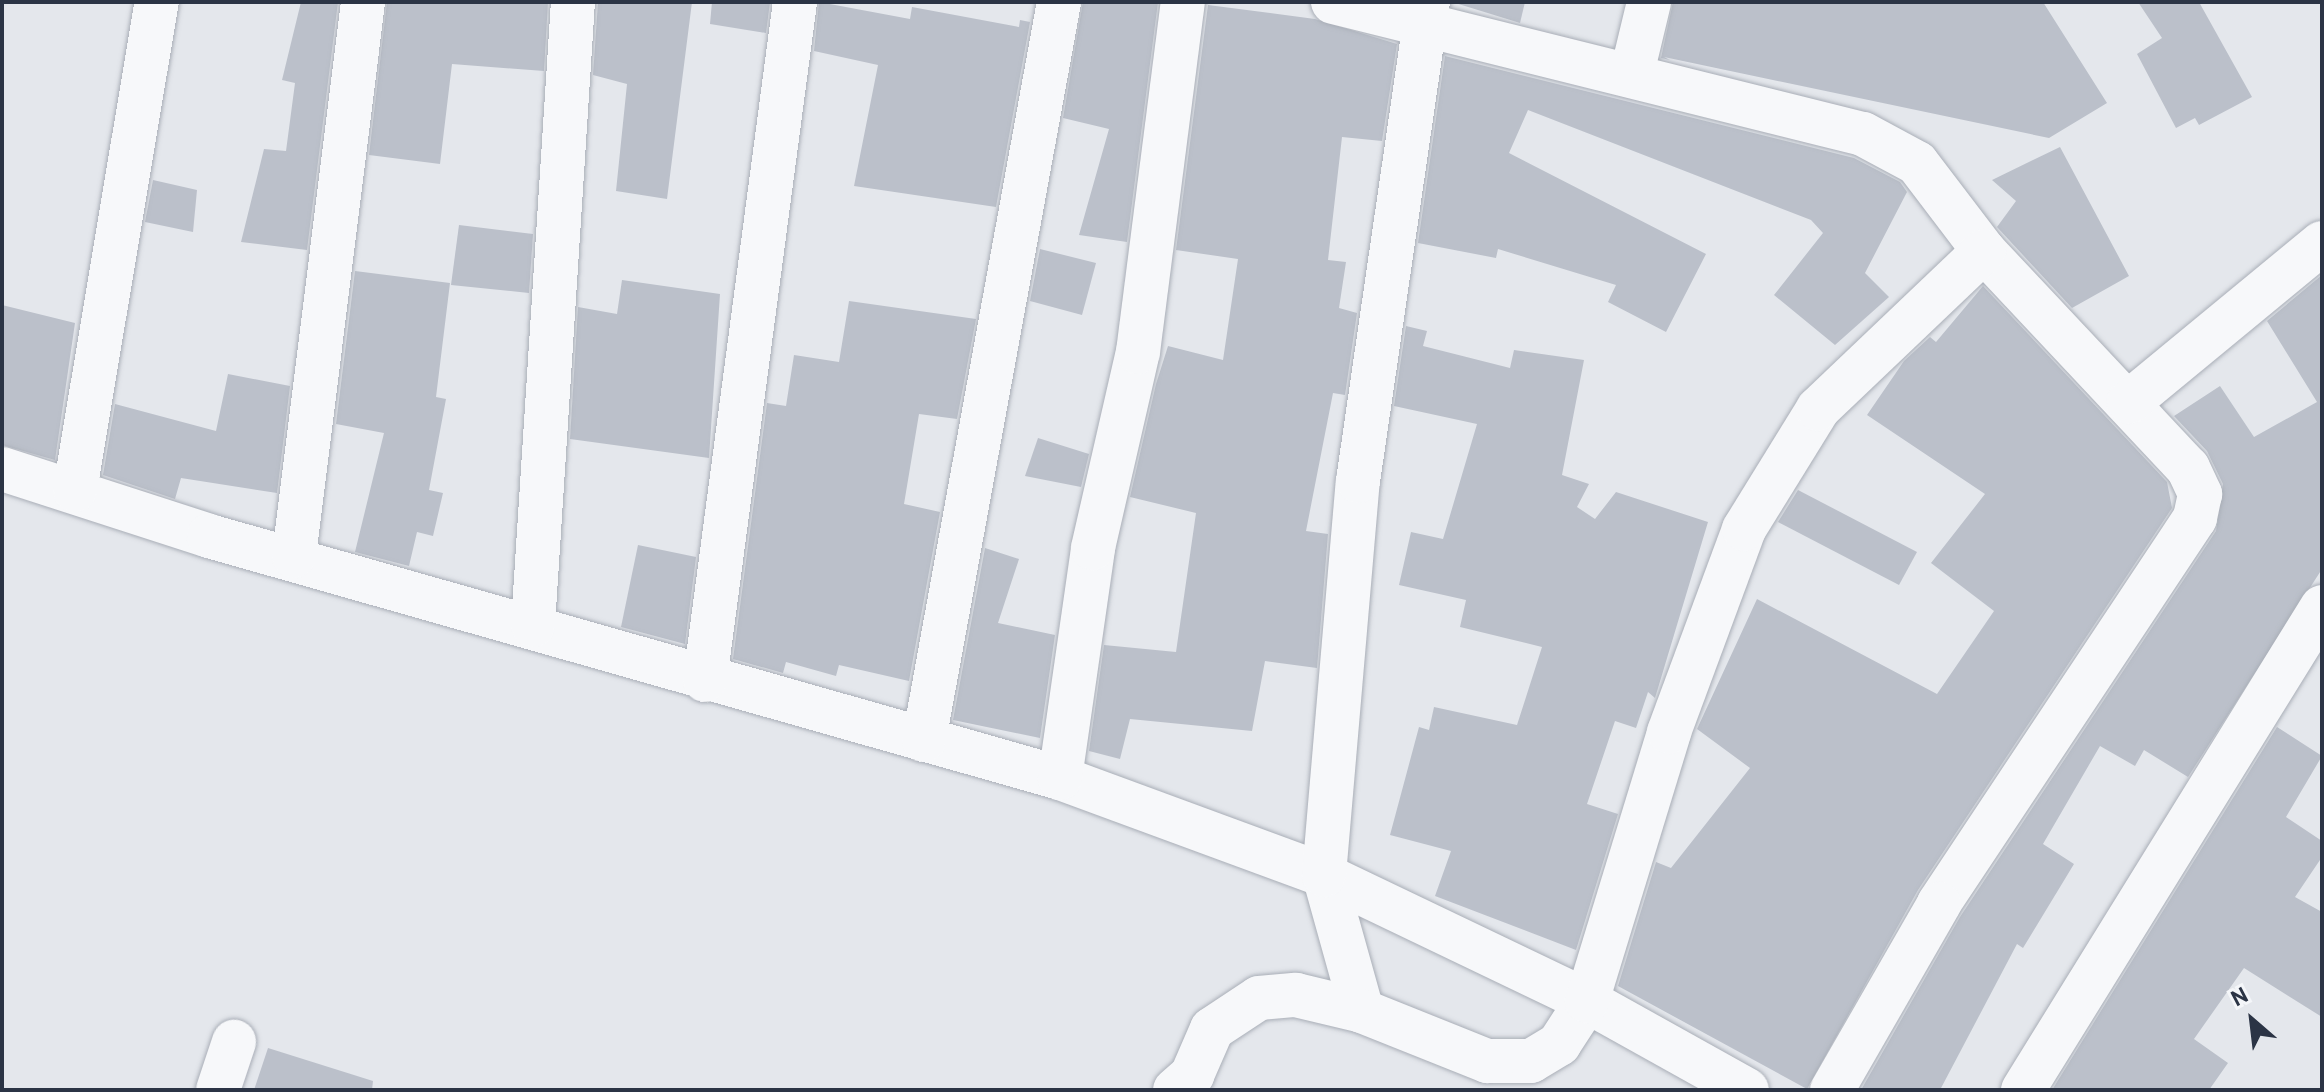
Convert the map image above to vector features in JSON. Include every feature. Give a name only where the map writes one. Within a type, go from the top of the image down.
[{"type":"street","points":[[75,490],[157,2]]},
{"type":"street","points":[[294,556],[363,2]]},
{"type":"street","points":[[533,625],[573,2]]},
{"type":"street","points":[[705,680],[795,2]]},
{"type":"street","points":[[924,740],[1059,2]]},
{"type":"street","points":[[1060,778],[1093,548],[1138,352],[1183,2]]},
{"type":"street","points":[[1333,2],[1427,11],[1632,73],[1863,134],[1917,163],[1984,251],[2188,468],[2200,494],[2195,518],[1939,904],[1832,1090]]},
{"type":"street","points":[[1632,73],[1649,2]]},
{"type":"street","points":[[1362,1011],[1324,875],[1358,481],[1427,11]]},
{"type":"street","points":[[2129,402],[2322,243]]},
{"type":"street","points":[[1175,1090],[1192,1075],[1212,1029],[1259,998],[1296,995],[1362,1011],[1487,1061],[1531,1061],[1559,1044],[1587,1001],[1669,732],[1744,529],[1818,409],[1984,251]]},
{"type":"street","points":[[2,469],[533,625],[705,680],[1060,778],[1324,875],[1587,1001],[1747,1090]]},
{"type":"street","points":[[2023,1090],[2322,607]]},
{"type":"street","points":[[218,1090],[234,1042]]},
{"type":"building","points":[[301,2],[338,2],[307,250],[241,242],[264,149],[286,151],[295,83],[282,80]]},
{"type":"building","points":[[387,2],[548,2],[544,71],[452,64],[440,164],[369,155]]},
{"type":"building","points":[[598,2],[692,2],[667,199],[616,191],[627,84],[593,75]]},
{"type":"building","points":[[712,2],[770,2],[766,33],[710,24]]},
{"type":"building","points":[[819,2],[910,19],[912,7],[1019,27],[1020,20],[1030,22],[996,207],[854,186],[878,65],[814,51]]},
{"type":"building","points":[[1083,2],[1158,2],[1127,242],[1079,235],[1109,129],[1063,118]]},
{"type":"building","points":[[1452,2],[1525,2],[1520,23]]},
{"type":"building","points":[[1673,2],[2043,2],[2107,103],[2049,138],[1661,58]]},
{"type":"building","points":[[2138,2],[2199,2],[2252,97],[2199,125],[2195,118],[2176,128],[2137,54],[2162,38]]},
{"type":"building","points":[[1208,5],[1315,19],[1397,44],[1382,141],[1342,137],[1328,260],[1346,262],[1339,308],[1357,313],[1345,395],[1333,393],[1306,531],[1328,534],[1317,668],[1265,661],[1252,731],[1130,719],[1120,759],[1089,751],[1104,645],[1176,652],[1196,513],[1130,497],[1156,384],[1168,346],[1223,360],[1238,259],[1176,250]]},
{"type":"building","points":[[1445,56],[1854,158],[1900,182],[1907,192],[1865,273],[1889,297],[1835,345],[1774,295],[1823,233],[1811,220],[1528,110],[1509,153],[1706,254],[1666,332],[1608,302],[1616,285],[1498,249],[1496,258],[1418,243]]},
{"type":"building","points":[[2060,147],[2129,276],[2072,308],[1997,227],[2016,201],[1992,180]]},
{"type":"building","points":[[153,180],[197,190],[193,232],[145,222]]},
{"type":"building","points":[[459,225],[533,234],[529,293],[451,285]]},
{"type":"building","points":[[1040,249],[1096,263],[1082,315],[1030,301]]},
{"type":"building","points":[[355,271],[450,283],[436,397],[446,399],[429,490],[443,493],[433,536],[417,532],[409,566],[355,552],[384,433],[336,424]]},
{"type":"building","points":[[2322,275],[2322,569],[2188,777],[2144,750],[2135,766],[2100,746],[2043,844],[2074,864],[2023,948],[2017,944],[1940,1090],[1861,1090],[1960,917],[2216,531],[2223,484],[2207,451],[2174,416],[2220,386],[2254,437],[2317,402],[2267,321]]},
{"type":"building","points":[[622,280],[720,294],[709,458],[570,439],[578,307],[617,314]]},
{"type":"building","points":[[1983,286],[2167,482],[2172,508],[1918,890],[1807,1089],[1618,986],[1656,862],[1671,868],[1750,768],[1697,729],[1757,599],[1937,694],[1994,611],[1931,563],[1985,494],[1867,415],[1904,361],[1930,337],[1936,342]]},
{"type":"building","points":[[849,301],[976,319],[957,419],[919,414],[904,504],[940,512],[909,681],[839,665],[836,676],[786,662],[783,673],[733,659],[767,403],[786,406],[794,355],[839,362]]},
{"type":"building","points":[[2,305],[75,323],[55,460],[2,445]]},
{"type":"building","points":[[1406,326],[1427,331],[1423,346],[1510,368],[1514,350],[1584,360],[1562,475],[1589,484],[1577,507],[1595,519],[1616,492],[1708,522],[1655,698],[1648,692],[1636,728],[1615,721],[1587,804],[1618,814],[1576,950],[1435,896],[1451,851],[1390,835],[1419,727],[1429,730],[1434,707],[1517,725],[1542,647],[1460,627],[1466,600],[1399,585],[1411,532],[1443,539],[1477,424],[1394,406]]},
{"type":"building","points":[[228,374],[290,386],[277,493],[181,478],[175,499],[103,475],[115,404],[216,431]]},
{"type":"building","points":[[1038,438],[1089,454],[1081,487],[1025,476]]},
{"type":"building","points":[[1798,490],[1917,552],[1899,585],[1778,522]]},
{"type":"building","points":[[638,545],[696,557],[685,644],[621,627]]},
{"type":"building","points":[[985,548],[1019,559],[998,623],[1055,635],[1040,738],[953,720]]},
{"type":"building","points":[[2277,727],[2322,756],[2286,817],[2322,841],[2322,857],[2295,897],[2322,912],[2322,1017],[2244,968],[2194,1039],[2228,1063],[2209,1090],[2052,1090]]},
{"type":"building","points":[[268,1048],[373,1081],[372,1090],[254,1090]]}]
